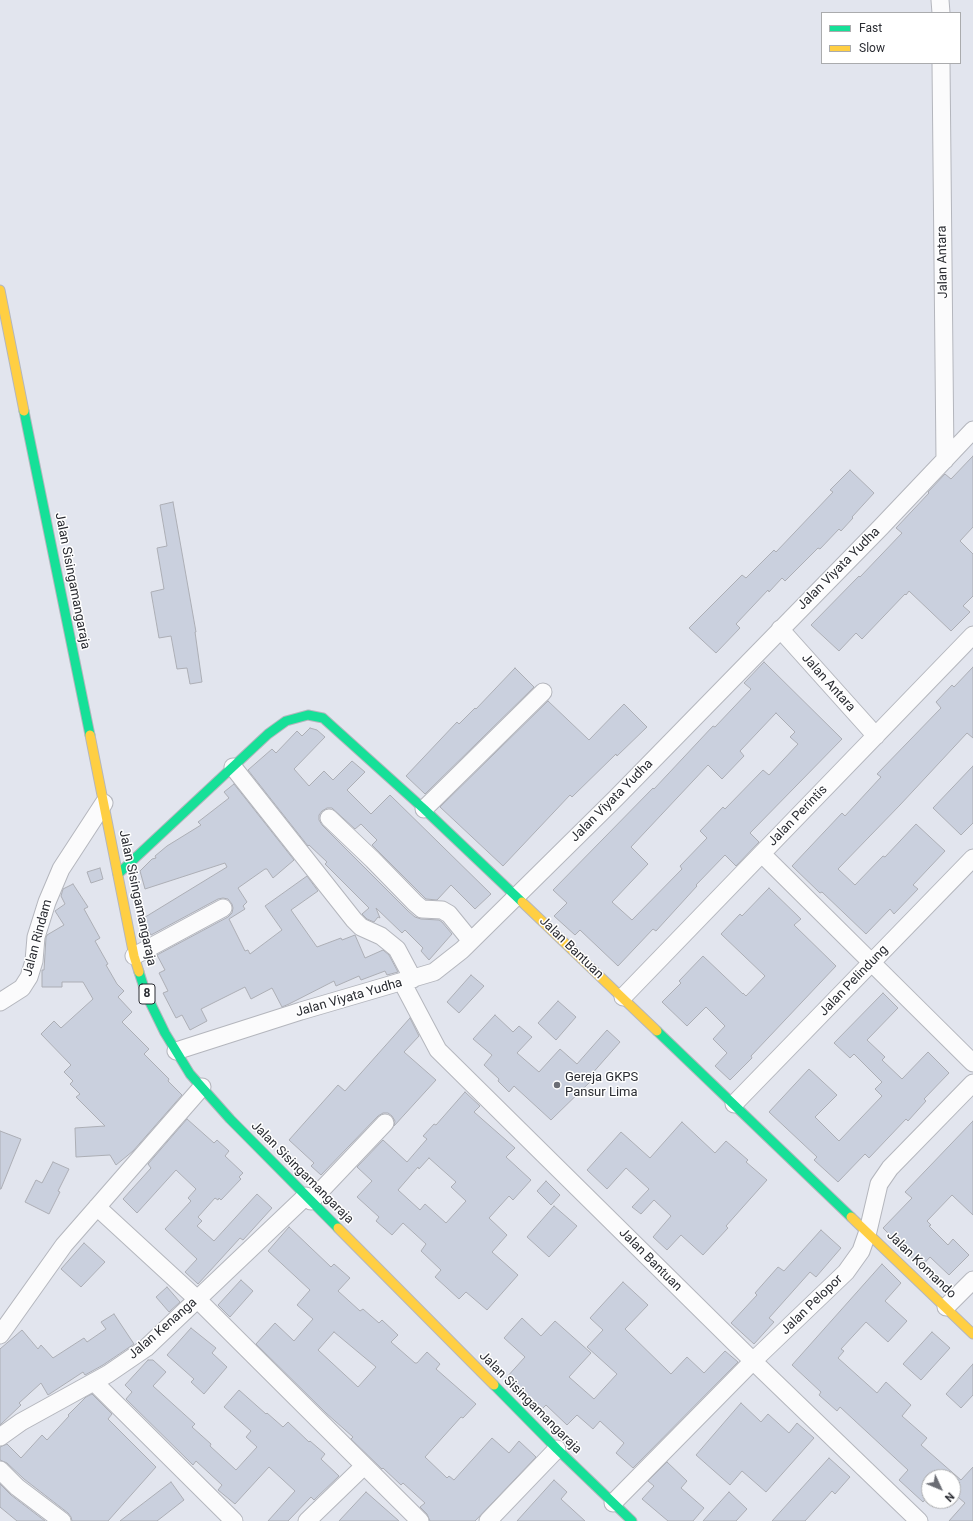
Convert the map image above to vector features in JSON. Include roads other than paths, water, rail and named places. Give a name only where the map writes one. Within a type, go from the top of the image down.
[{"type":"main road","name":"Jalan Sisingamangaraja","points":[[0,290],[134,956],[146,994],[165,1033],[190,1074],[230,1119],[557,1449],[632,1521]]},
{"type":"main road","name":"Jalan Bantuan","points":[[118,874],[268,734],[286,721],[308,715],[323,718],[424,809],[868,1231]]},
{"type":"main road","name":"Jalan Komando","points":[[868,1231],[973,1334]]},
{"type":"street","points":[[940,0],[940,12]]},
{"type":"street","name":"Jalan Antara","points":[[941,64],[945,460]]},
{"type":"street","name":"Jalan Viyata Yudha","points":[[176,1051],[301,1011],[434,972],[471,941],[616,798],[973,430]]},
{"type":"street","name":"Jalan Antara","points":[[780,630],[876,736]]},
{"type":"street","name":"Jalan Perintis","points":[[623,997],[973,635]]},
{"type":"street","points":[[424,809],[543,692]]},
{"type":"street","name":"Jalan Bantuan","points":[[233,766],[354,920],[361,927],[381,936],[397,949],[408,980],[438,1050],[752,1361],[919,1521]]},
{"type":"street","name":"Jalan Rindam","points":[[0,1002],[22,988],[29,977],[34,961],[36,937],[47,902],[61,869],[104,802]]},
{"type":"street","points":[[329,818],[415,903],[422,908],[442,910],[449,914],[471,941]]},
{"type":"street","points":[[762,854],[973,1063]]},
{"type":"street","name":"Jalan Pelindung","points":[[734,1104],[973,858]]},
{"type":"street","points":[[134,956],[223,908]]},
{"type":"street","name":"Jalan Pelopor","points":[[613,1503],[752,1361],[846,1272],[861,1251],[868,1231],[879,1184],[890,1168],[973,1083]]},
{"type":"street","points":[[0,1335],[58,1254],[202,1087]]},
{"type":"street","name":"Jalan Kenanga","points":[[0,1436],[21,1422],[108,1374],[146,1348],[197,1299],[309,1198],[385,1123]]},
{"type":"street","points":[[97,1207],[197,1299],[420,1521]]},
{"type":"street","points":[[946,1307],[973,1280]]},
{"type":"street","points":[[94,1382],[234,1521]]},
{"type":"street","points":[[488,1521],[557,1449]]},
{"type":"street","points":[[307,1521],[364,1466]]},
{"type":"street","points":[[0,1470],[17,1487],[62,1521]]},
{"type":"place","name":"Gereja GKPS Pansur Lima","points":[[557,1085]]}]
